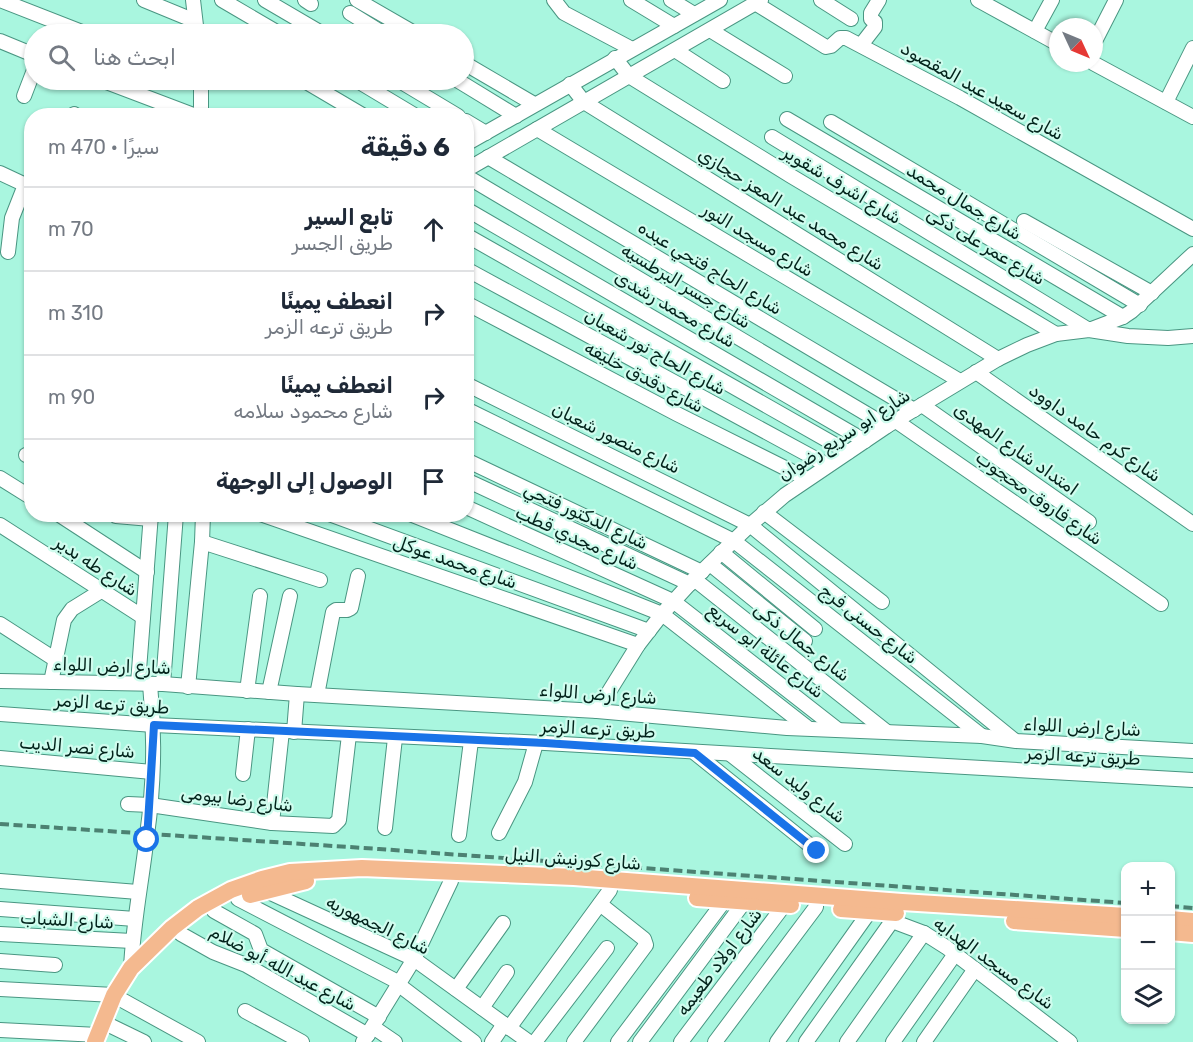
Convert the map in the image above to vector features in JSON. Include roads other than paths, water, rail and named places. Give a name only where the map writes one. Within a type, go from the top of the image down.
[{"type":"main road","name":"شارع كورنيش النيل","points":[[102,1036],[131,968],[172,928],[214,898],[262,879],[290,872],[362,868],[574,877],[882,901],[1121,916]]},
{"type":"main road","name":"شارع كورنيش النيل","points":[[118,998],[153,958],[181,934],[214,911],[264,890],[326,879],[451,881],[610,890],[870,911],[895,917],[1121,929]]},
{"type":"main road","points":[[1175,919],[1193,921]]},
{"type":"main road","points":[[1175,932],[1193,934]]},
{"type":"street","points":[[0,0],[61,24]]},
{"type":"street","points":[[144,0],[189,24]]},
{"type":"street","points":[[193,0],[196,24]]},
{"type":"street","points":[[222,0],[263,24]]},
{"type":"street","points":[[265,0],[306,24]]},
{"type":"street","points":[[357,0],[399,24]]},
{"type":"street","points":[[631,0],[674,26]]},
{"type":"street","points":[[671,0],[694,14]]},
{"type":"street","points":[[474,139],[720,0]]},
{"type":"street","points":[[821,0],[851,19]]},
{"type":"street","points":[[861,45],[875,27],[871,15],[879,0]]},
{"type":"street","points":[[978,0],[1004,6],[1035,31],[1049,39]]},
{"type":"street","points":[[1035,31],[1052,0]]},
{"type":"street","points":[[1103,25],[1116,0]]},
{"type":"street","points":[[556,1],[564,13],[632,49]]},
{"type":"street","points":[[474,165],[758,2]]},
{"type":"street","name":"شارع سعيد عبد المقصود","points":[[758,2],[826,47],[843,37],[861,45],[1193,229]]},
{"type":"street","points":[[350,13],[368,24]]},
{"type":"street","points":[[710,30],[785,76]]},
{"type":"street","points":[[0,42],[24,51]]},
{"type":"street","points":[[1166,102],[1193,48]]},
{"type":"street","points":[[675,50],[723,81]]},
{"type":"street","name":"شارع اشرف شقوير","points":[[615,58],[629,76],[781,170],[1056,334]]},
{"type":"street","points":[[1103,68],[1193,117]]},
{"type":"street","points":[[474,69],[534,104]]},
{"type":"street","name":"شارع محمد عبد المعز حجازي","points":[[570,84],[584,102],[998,359]]},
{"type":"street","points":[[24,96],[26,90]]},
{"type":"street","points":[[127,90],[175,108]]},
{"type":"street","points":[[201,90],[201,108]]},
{"type":"street","points":[[320,90],[350,108]]},
{"type":"street","points":[[373,90],[403,108]]},
{"type":"street","points":[[415,90],[445,108]]},
{"type":"street","points":[[471,90],[511,119],[520,139]]},
{"type":"street","name":"شارع جمال محمد","points":[[787,119],[1123,317]]},
{"type":"street","points":[[831,122],[1140,304]]},
{"type":"street","points":[[474,125],[486,132]]},
{"type":"street","name":"شارع مسجد النور","points":[[537,129],[960,381]]},
{"type":"street","name":"شارع عمر على ذكى","points":[[772,137],[1089,330]]},
{"type":"street","name":"شارع الحاج فتحي عبده","points":[[488,157],[918,407]]},
{"type":"street","points":[[0,173],[24,185]]},
{"type":"street","name":"شارع جسر البرطسيه","points":[[474,181],[892,424]]},
{"type":"street","points":[[8,252],[12,218],[24,195]]},
{"type":"street","name":"شارع محمد رشدى","points":[[474,214],[865,441]]},
{"type":"street","points":[[1024,221],[1152,293]]},
{"type":"street","points":[[474,241],[848,452]]},
{"type":"street","points":[[1089,330],[1123,317],[1193,254]]},
{"type":"street","name":"شارع الحاج نور شعبان","points":[[474,273],[827,465]]},
{"type":"street","name":"شارع دقدق خليفه","points":[[474,307],[677,414],[807,479]]},
{"type":"street","name":"شارع ابو سريع رضوان","points":[[597,711],[648,631],[673,601],[721,552],[764,512],[807,479],[918,407],[998,359],[1056,334],[1089,330],[1128,336],[1168,338],[1193,336]]},
{"type":"street","name":"شارع كرم حامد داوود","points":[[976,372],[1193,524]]},
{"type":"street","name":"شارع منصور شعبان","points":[[474,388],[750,525],[1016,741]]},
{"type":"street","name":"امتداد شارع المهدى","points":[[918,407],[1089,522]]},
{"type":"street","name":"شارع حسنى فرج","points":[[474,414],[734,541],[982,736]]},
{"type":"street","name":"شارع فاروق محجوب","points":[[892,424],[1161,604]]},
{"type":"street","points":[[474,464],[699,575],[805,641]]},
{"type":"street","points":[[0,478],[24,493]]},
{"type":"street","name":"شارع الدكتور فتحي","points":[[474,483],[699,575]]},
{"type":"street","name":"شارع مجدي قطب","points":[[474,511],[673,601]]},
{"type":"street","points":[[764,512],[882,602]]},
{"type":"street","points":[[69,522],[147,572]]},
{"type":"street","points":[[131,968],[132,941],[150,806],[152,772],[154,725],[143,617],[151,522]]},
{"type":"street","points":[[150,684],[175,522]]},
{"type":"street","points":[[188,687],[203,522]]},
{"type":"street","name":"شارع محمد عوكل","points":[[283,522],[638,645]]},
{"type":"street","points":[[351,522],[648,631]]},
{"type":"street","points":[[430,522],[662,614],[808,728]]},
{"type":"street","name":"شارع طه بدير","points":[[0,525],[143,617]]},
{"type":"street","points":[[202,542],[320,580]]},
{"type":"street","points":[[721,552],[815,629]]},
{"type":"street","name":"شارع جمال ذكى","points":[[699,575],[791,656],[887,732]]},
{"type":"street","points":[[317,695],[333,612],[336,609],[351,608],[358,576]]},
{"type":"street","points":[[51,682],[67,614],[101,591]]},
{"type":"street","points":[[247,691],[260,596]]},
{"type":"street","points":[[269,692],[290,596]]},
{"type":"street","name":"شارع عائلة ابو سريع","points":[[673,601],[837,729]]},
{"type":"street","points":[[791,656],[827,614]]},
{"type":"street","points":[[0,624],[56,660]]},
{"type":"street","points":[[0,675],[7,681]]},
{"type":"street","name":"شارع ارض اللواء","points":[[7,681],[150,684],[1193,751]]},
{"type":"street","points":[[272,823],[297,694]]},
{"type":"street","name":"طريق ترعه الزمر","points":[[0,714],[154,725],[536,743],[1193,780]]},
{"type":"street","points":[[243,774],[248,729]]},
{"type":"street","name":"شارع رضا بيومى","points":[[128,804],[272,823],[331,827],[339,820],[349,735]]},
{"type":"street","points":[[385,828],[395,738]]},
{"type":"street","points":[[459,835],[471,741]]},
{"type":"street","points":[[499,833],[525,782],[536,743]]},
{"type":"street","points":[[695,753],[817,851]]},
{"type":"street","name":"شارع وليد سعد","points":[[730,754],[845,844]]},
{"type":"street","name":"شارع نصر الديب","points":[[0,758],[152,772]]},
{"type":"street","points":[[0,881],[138,892]]},
{"type":"street","points":[[371,1030],[414,959],[451,881]]},
{"type":"street","name":"شارع الجمهوريه","points":[[264,890],[414,959],[529,1042]]},
{"type":"street","points":[[492,1042],[610,890]]},
{"type":"street","points":[[238,899],[399,984],[457,1037],[474,1042]]},
{"type":"street","points":[[618,1042],[725,900]]},
{"type":"street","points":[[640,1042],[745,901]]},
{"type":"street","points":[[574,1042],[646,945],[644,939],[600,904]]},
{"type":"street","name":"شارع اولاد طعيمه","points":[[681,1042],[785,904]]},
{"type":"street","points":[[715,1042],[816,906]]},
{"type":"street","points":[[0,909],[135,919]]},
{"type":"street","points":[[214,911],[255,934],[261,950],[371,1030],[395,1042]]},
{"type":"street","points":[[777,1042],[870,911]]},
{"type":"street","points":[[806,1042],[895,917]]},
{"type":"street","name":"شارع مسجد الهدايه","points":[[895,917],[955,954],[1061,1040]]},
{"type":"street","points":[[456,989],[503,923]]},
{"type":"street","points":[[847,1042],[924,933]]},
{"type":"street","name":"شارع الشباب","points":[[0,934],[132,941]]},
{"type":"street","name":"شارع عبد الله أبو ضلام","points":[[181,934],[371,1030]]},
{"type":"street","points":[[535,1042],[607,948]]},
{"type":"street","points":[[893,1042],[955,954]]},
{"type":"street","points":[[0,961],[55,965]]},
{"type":"street","points":[[924,1042],[975,969]]},
{"type":"street","points":[[482,1008],[507,972]]},
{"type":"street","points":[[0,989],[118,998],[198,1042]]},
{"type":"street","points":[[245,1011],[302,1042]]},
{"type":"street","points":[[0,1030],[102,1036],[144,1042]]},
{"type":"railway","points":[[0,824],[1121,903]]},
{"type":"railway","points":[[1175,906],[1193,908]]}]
